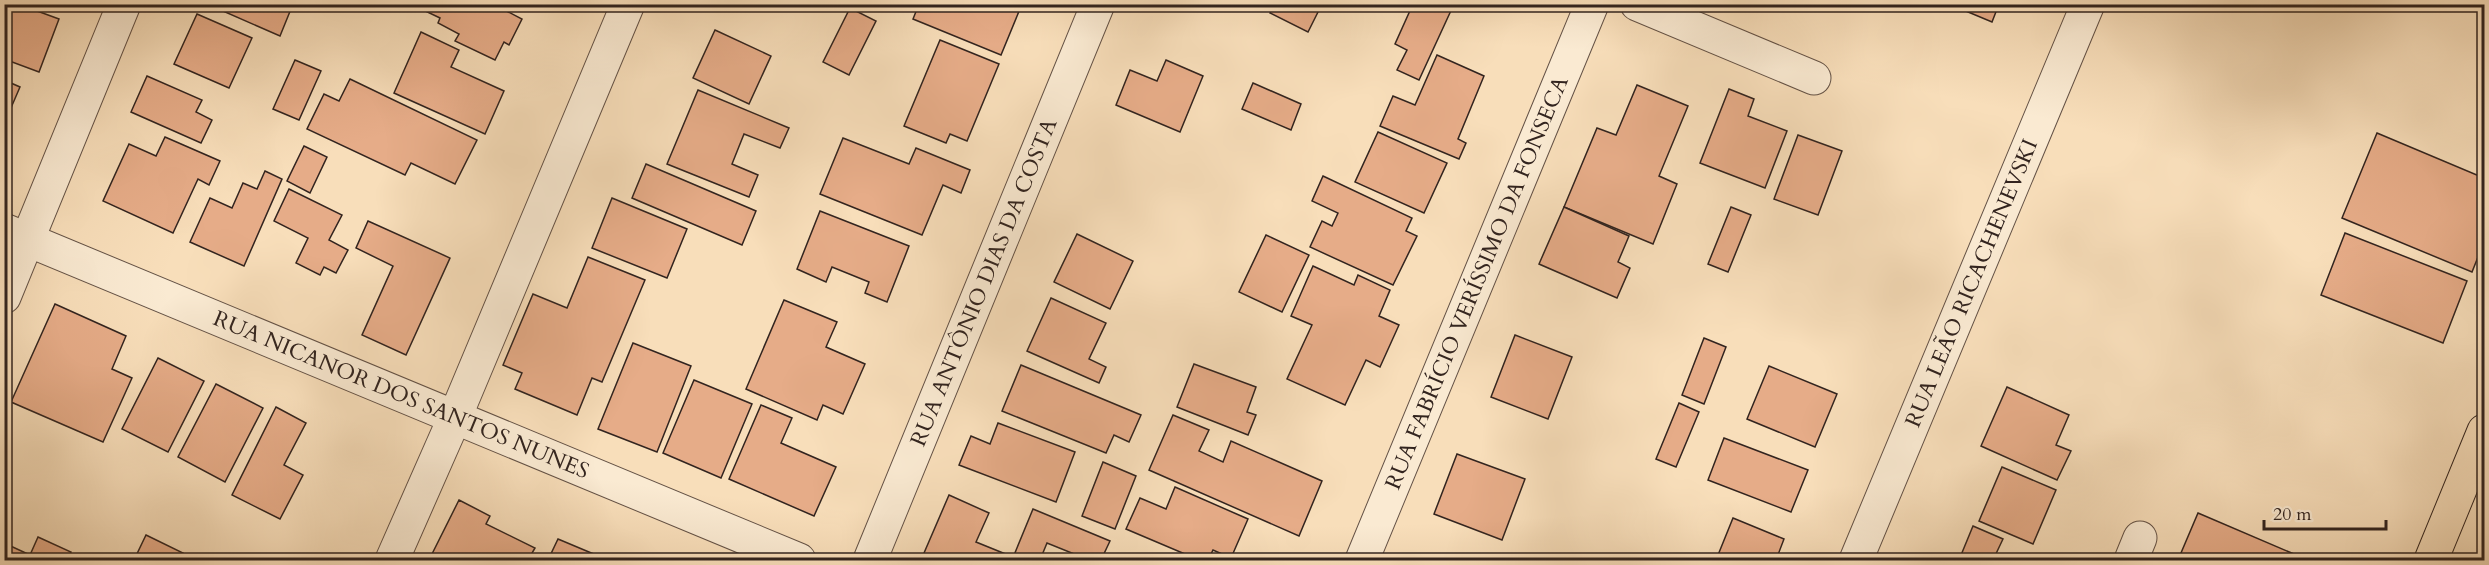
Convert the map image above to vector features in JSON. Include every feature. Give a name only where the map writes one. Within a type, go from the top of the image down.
[{"type":"main road","points":[[2430,561],[2484,431]]},
{"type":"street","points":[[4,297],[16,235],[124,4]]},
{"type":"street","points":[[392,561],[455,417],[628,4]]},
{"type":"street","name":"RUA ANTÔNIO DIAS DA COSTA","points":[[870,561],[1098,4]]},
{"type":"street","name":"RUA FABRÍCIO VERÍSSIMO DA FONSECA","points":[[1362,561],[1592,4]]},
{"type":"street","points":[[1637,4],[1814,78]]},
{"type":"street","name":"RUA LEÃO RICACHENEVSKI","points":[[1856,561],[2088,4]]},
{"type":"street","name":"RUA NICANOR DOS SANTOS NUNES","points":[[16,235],[799,561]]},
{"type":"building","points":[[4,4],[18,4],[59,19],[39,72],[4,59]]},
{"type":"building","points":[[207,4],[293,4],[280,36]]},
{"type":"building","points":[[426,4],[493,4],[522,19],[509,45],[504,42],[495,60],[455,41],[459,34],[438,23],[440,18],[423,10]]},
{"type":"building","points":[[919,4],[1022,4],[1001,55],[913,19]]},
{"type":"building","points":[[1275,4],[1322,4],[1308,32],[1270,13]]},
{"type":"building","points":[[1413,4],[1454,4],[1419,80],[1397,70],[1407,50],[1395,44]]},
{"type":"building","points":[[1949,4],[1999,4],[1992,22]]},
{"type":"building","points":[[850,8],[876,21],[849,75],[823,62]]},
{"type":"building","points":[[197,14],[252,38],[229,88],[174,64]]},
{"type":"building","points":[[715,30],[771,56],[749,104],[693,78]]},
{"type":"building","points":[[421,32],[459,50],[451,67],[504,91],[485,134],[394,93]]},
{"type":"building","points":[[940,40],[999,64],[967,141],[950,134],[946,143],[904,126]]},
{"type":"building","points":[[1437,55],[1484,76],[1458,139],[1466,143],[1459,159],[1380,126],[1393,96],[1415,105]]},
{"type":"building","points":[[295,60],[321,71],[299,120],[273,109]]},
{"type":"building","points":[[1166,60],[1203,76],[1180,132],[1116,105],[1130,70],[1157,81]]},
{"type":"building","points":[[147,76],[202,100],[196,112],[212,120],[201,143],[131,112]]},
{"type":"building","points":[[350,79],[477,140],[455,184],[411,163],[405,175],[307,129],[324,94],[339,101]]},
{"type":"building","points":[[4,80],[20,87],[4,124]]},
{"type":"building","points":[[1253,83],[1301,104],[1291,130],[1242,109]]},
{"type":"building","points":[[1637,85],[1688,106],[1659,176],[1677,184],[1653,244],[1564,207],[1597,128],[1616,135]]},
{"type":"building","points":[[1729,89],[1754,99],[1748,116],[1787,131],[1765,188],[1700,163]]},
{"type":"building","points":[[698,90],[789,128],[780,148],[744,134],[732,164],[758,175],[749,197],[667,164]]},
{"type":"building","points":[[1378,132],[1447,163],[1424,213],[1355,182]]},
{"type":"building","points":[[2377,133],[2484,178],[2484,242],[2472,272],[2342,218]]},
{"type":"building","points":[[1798,135],[1842,151],[1818,215],[1774,199]]},
{"type":"building","points":[[165,137],[220,161],[209,185],[198,179],[173,233],[103,201],[129,144],[156,156]]},
{"type":"building","points":[[843,138],[909,164],[916,148],[970,170],[961,193],[943,185],[922,235],[820,194]]},
{"type":"building","points":[[304,146],[327,157],[310,193],[287,181]]},
{"type":"building","points":[[646,164],[756,211],[742,245],[632,198]]},
{"type":"building","points":[[265,171],[282,179],[244,266],[190,242],[210,198],[232,208],[243,183],[257,189]]},
{"type":"building","points":[[1323,176],[1412,218],[1406,231],[1417,236],[1393,285],[1310,247],[1322,221],[1332,226],[1338,213],[1312,201]]},
{"type":"building","points":[[289,189],[342,215],[329,240],[348,250],[336,273],[324,267],[320,275],[296,263],[308,238],[274,221]]},
{"type":"building","points":[[612,198],[687,229],[667,278],[592,248]]},
{"type":"building","points":[[1564,207],[1629,236],[1618,262],[1630,268],[1617,298],[1539,264]]},
{"type":"building","points":[[1731,207],[1751,215],[1728,272],[1708,264]]},
{"type":"building","points":[[820,211],[909,246],[887,302],[865,293],[869,282],[832,267],[826,282],[797,269]]},
{"type":"building","points":[[368,221],[450,258],[406,355],[362,335],[393,266],[356,248]]},
{"type":"building","points":[[2345,233],[2467,281],[2443,343],[2321,295]]},
{"type":"building","points":[[1077,234],[1133,261],[1110,309],[1054,282]]},
{"type":"building","points":[[1266,235],[1309,255],[1282,312],[1239,292]]},
{"type":"building","points":[[588,257],[645,280],[602,382],[592,378],[577,415],[515,389],[522,373],[503,365],[533,294],[567,308]]},
{"type":"building","points":[[1313,266],[1354,285],[1358,275],[1390,290],[1379,316],[1399,325],[1380,367],[1366,360],[1345,405],[1287,379],[1312,325],[1291,316]]},
{"type":"building","points":[[1051,298],[1106,323],[1089,359],[1106,367],[1099,383],[1027,351]]},
{"type":"building","points":[[784,300],[837,322],[826,347],[865,364],[843,414],[823,405],[817,420],[746,389]]},
{"type":"building","points":[[55,304],[126,336],[112,369],[132,378],[103,442],[11,402]]},
{"type":"building","points":[[1515,335],[1572,357],[1548,419],[1491,397]]},
{"type":"building","points":[[1704,338],[1726,347],[1704,404],[1682,395]]},
{"type":"building","points":[[633,343],[691,366],[657,452],[598,429]]},
{"type":"building","points":[[158,358],[204,381],[168,452],[122,429]]},
{"type":"building","points":[[1194,364],[1256,387],[1247,412],[1256,415],[1248,435],[1177,407]]},
{"type":"building","points":[[1021,365],[1141,415],[1129,442],[1114,435],[1106,453],[1002,411]]},
{"type":"building","points":[[1769,366],[1837,394],[1815,447],[1747,419]]},
{"type":"building","points":[[694,380],[752,404],[721,478],[663,453]]},
{"type":"building","points":[[216,384],[263,408],[225,482],[178,457]]},
{"type":"building","points":[[2007,387],[2069,415],[2056,445],[2071,451],[2057,480],[1981,446]]},
{"type":"building","points":[[1679,403],[1699,412],[1676,467],[1656,459]]},
{"type":"building","points":[[761,405],[792,418],[781,443],[836,467],[814,516],[729,479]]},
{"type":"building","points":[[276,407],[306,423],[284,465],[303,475],[280,519],[232,495]]},
{"type":"building","points":[[1173,415],[1209,430],[1199,451],[1223,462],[1231,441],[1322,481],[1299,536],[1149,470]]},
{"type":"building","points":[[998,423],[1075,452],[1056,502],[959,465],[971,436],[990,444]]},
{"type":"building","points":[[1724,438],[1808,470],[1791,512],[1708,480]]},
{"type":"building","points":[[1457,454],[1525,479],[1502,540],[1434,514]]},
{"type":"building","points":[[1103,462],[1136,476],[1115,529],[1082,516]]},
{"type":"building","points":[[2002,467],[2056,490],[2033,544],[1979,521]]},
{"type":"building","points":[[1175,487],[1248,519],[1231,558],[1213,550],[1208,560],[1199,560],[1126,529],[1140,498],[1166,509]]},
{"type":"building","points":[[949,495],[989,513],[976,542],[1008,555],[1006,560],[921,560]]},
{"type":"building","points":[[459,500],[490,516],[486,524],[535,548],[528,560],[429,560]]},
{"type":"building","points":[[1033,509],[1110,541],[1101,560],[1089,560],[1047,543],[1040,560],[1012,560]]},
{"type":"building","points":[[2198,513],[2308,560],[2178,560]]},
{"type":"building","points":[[1733,518],[1784,539],[1776,560],[1716,560]]},
{"type":"building","points":[[1973,526],[2003,539],[1993,560],[1959,560]]},
{"type":"building","points":[[146,535],[183,553],[179,560],[134,560]]},
{"type":"building","points":[[38,537],[71,552],[67,560],[4,560],[4,543],[30,555]]},
{"type":"building","points":[[558,539],[608,560],[548,560]]}]
